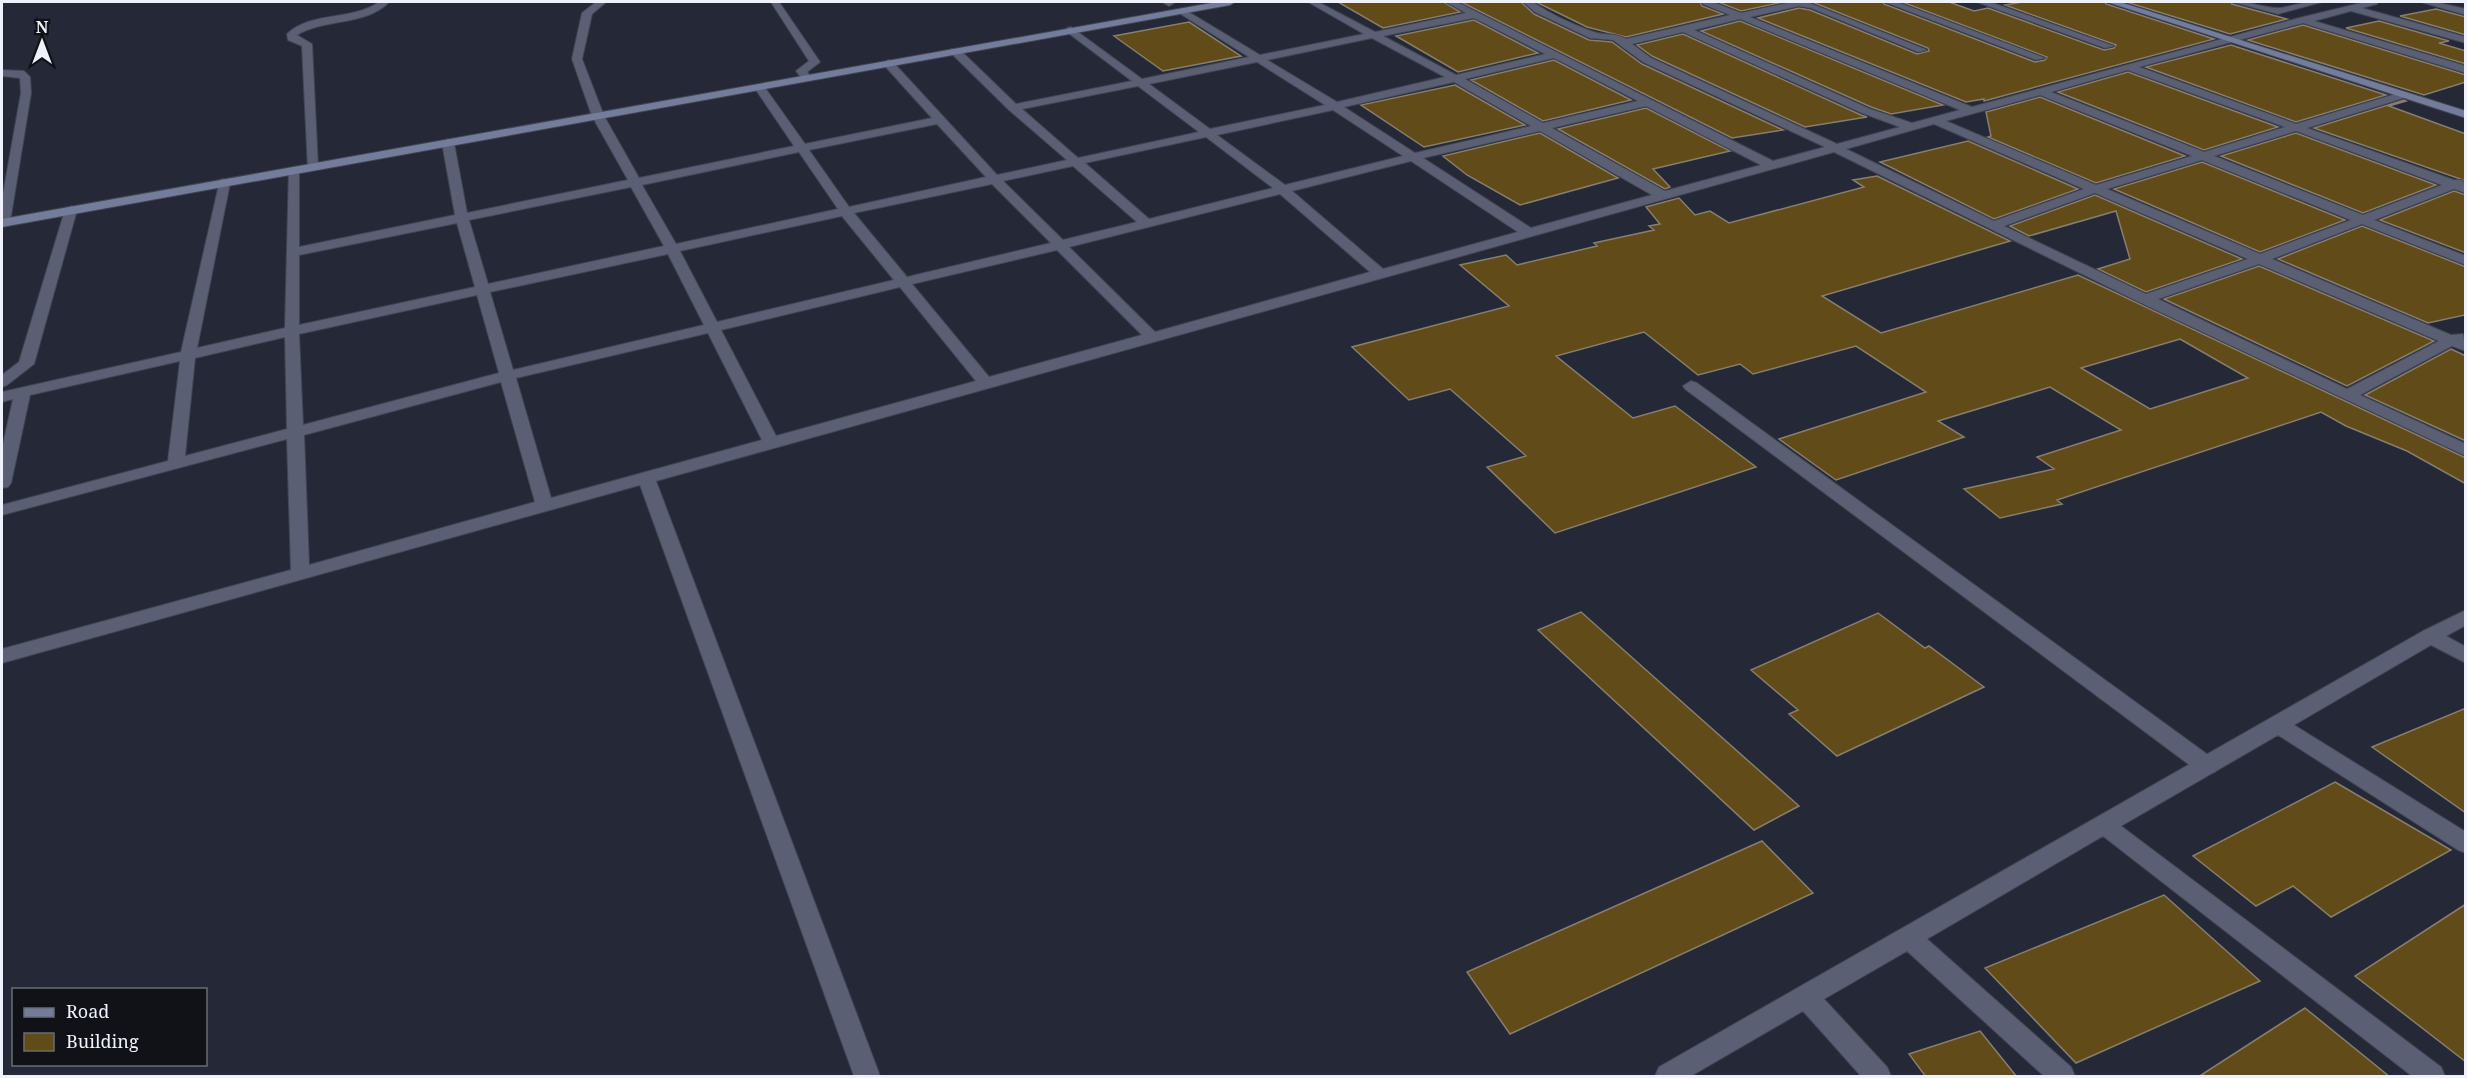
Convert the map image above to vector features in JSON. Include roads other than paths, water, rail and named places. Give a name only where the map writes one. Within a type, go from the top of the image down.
[{"type":"street","points":[[312,167],[307,44],[292,38],[292,34],[312,24],[372,9],[384,2]]},
{"type":"street","points":[[601,2],[587,14],[577,58],[598,116],[672,249],[771,442]]},
{"type":"street","points":[[775,2],[815,62],[801,71],[807,78]]},
{"type":"street","points":[[2,72],[20,74],[25,78],[26,93],[3,222],[1230,2]]},
{"type":"street","points":[[1312,2],[1454,78],[1664,196]]},
{"type":"street","points":[[1451,2],[1773,166]]},
{"type":"street","points":[[1528,2],[1538,10],[1594,36],[1616,37],[1647,60],[2466,452]]},
{"type":"street","points":[[1706,2],[1971,110]]},
{"type":"street","points":[[1623,42],[1798,2],[1814,6],[1922,50]]},
{"type":"street","points":[[1890,2],[2040,58]]},
{"type":"street","points":[[1982,2],[2109,46]]},
{"type":"street","points":[[2112,2],[2466,115]]},
{"type":"street","points":[[2238,2],[2278,12],[2317,2]]},
{"type":"street","points":[[2,656],[1379,273],[2228,39],[2374,2]]},
{"type":"street","points":[[2426,2],[2466,12]]},
{"type":"street","points":[[2352,8],[2466,40]]},
{"type":"street","points":[[1182,10],[1335,106],[1528,233]]},
{"type":"street","points":[[1013,108],[1476,14]]},
{"type":"street","points":[[2301,20],[2466,69]]},
{"type":"street","points":[[1682,28],[1866,111],[1912,127]]},
{"type":"street","points":[[1071,30],[1282,189],[1379,273]]},
{"type":"street","points":[[956,51],[1013,108],[1146,224]]},
{"type":"street","points":[[2,397],[292,331],[994,178],[1208,134],[1555,55]]},
{"type":"street","points":[[888,63],[994,178],[1152,337]]},
{"type":"street","points":[[2128,67],[2296,128],[2462,184]]},
{"type":"street","points":[[759,87],[846,212],[986,383]]},
{"type":"street","points":[[2040,91],[2466,261]]},
{"type":"street","points":[[1993,226],[2096,189],[2403,95]]},
{"type":"street","points":[[2,510],[506,376],[1649,102]]},
{"type":"street","points":[[294,252],[940,120]]},
{"type":"street","points":[[1934,120],[2466,347]]},
{"type":"street","points":[[448,143],[462,218],[481,290],[544,505]]},
{"type":"street","points":[[293,171],[292,331],[300,573]]},
{"type":"street","points":[[176,464],[188,355],[224,183]]},
{"type":"street","points":[[2144,299],[2260,259],[2361,219],[2462,184]]},
{"type":"street","points":[[2,382],[26,364],[71,210]]},
{"type":"street","points":[[2347,395],[2466,334]]},
{"type":"street","points":[[1691,386],[2207,766]]},
{"type":"street","points":[[2,483],[23,392]]},
{"type":"street","points":[[646,477],[867,1077]]},
{"type":"street","points":[[1668,1077],[2466,616]]},
{"type":"street","points":[[2430,636],[2466,656]]},
{"type":"street","points":[[2277,724],[2466,844]]},
{"type":"street","points":[[2104,825],[2432,1077]]},
{"type":"street","points":[[1908,937],[2062,1077]]},
{"type":"street","points":[[1806,997],[1878,1077]]}]
